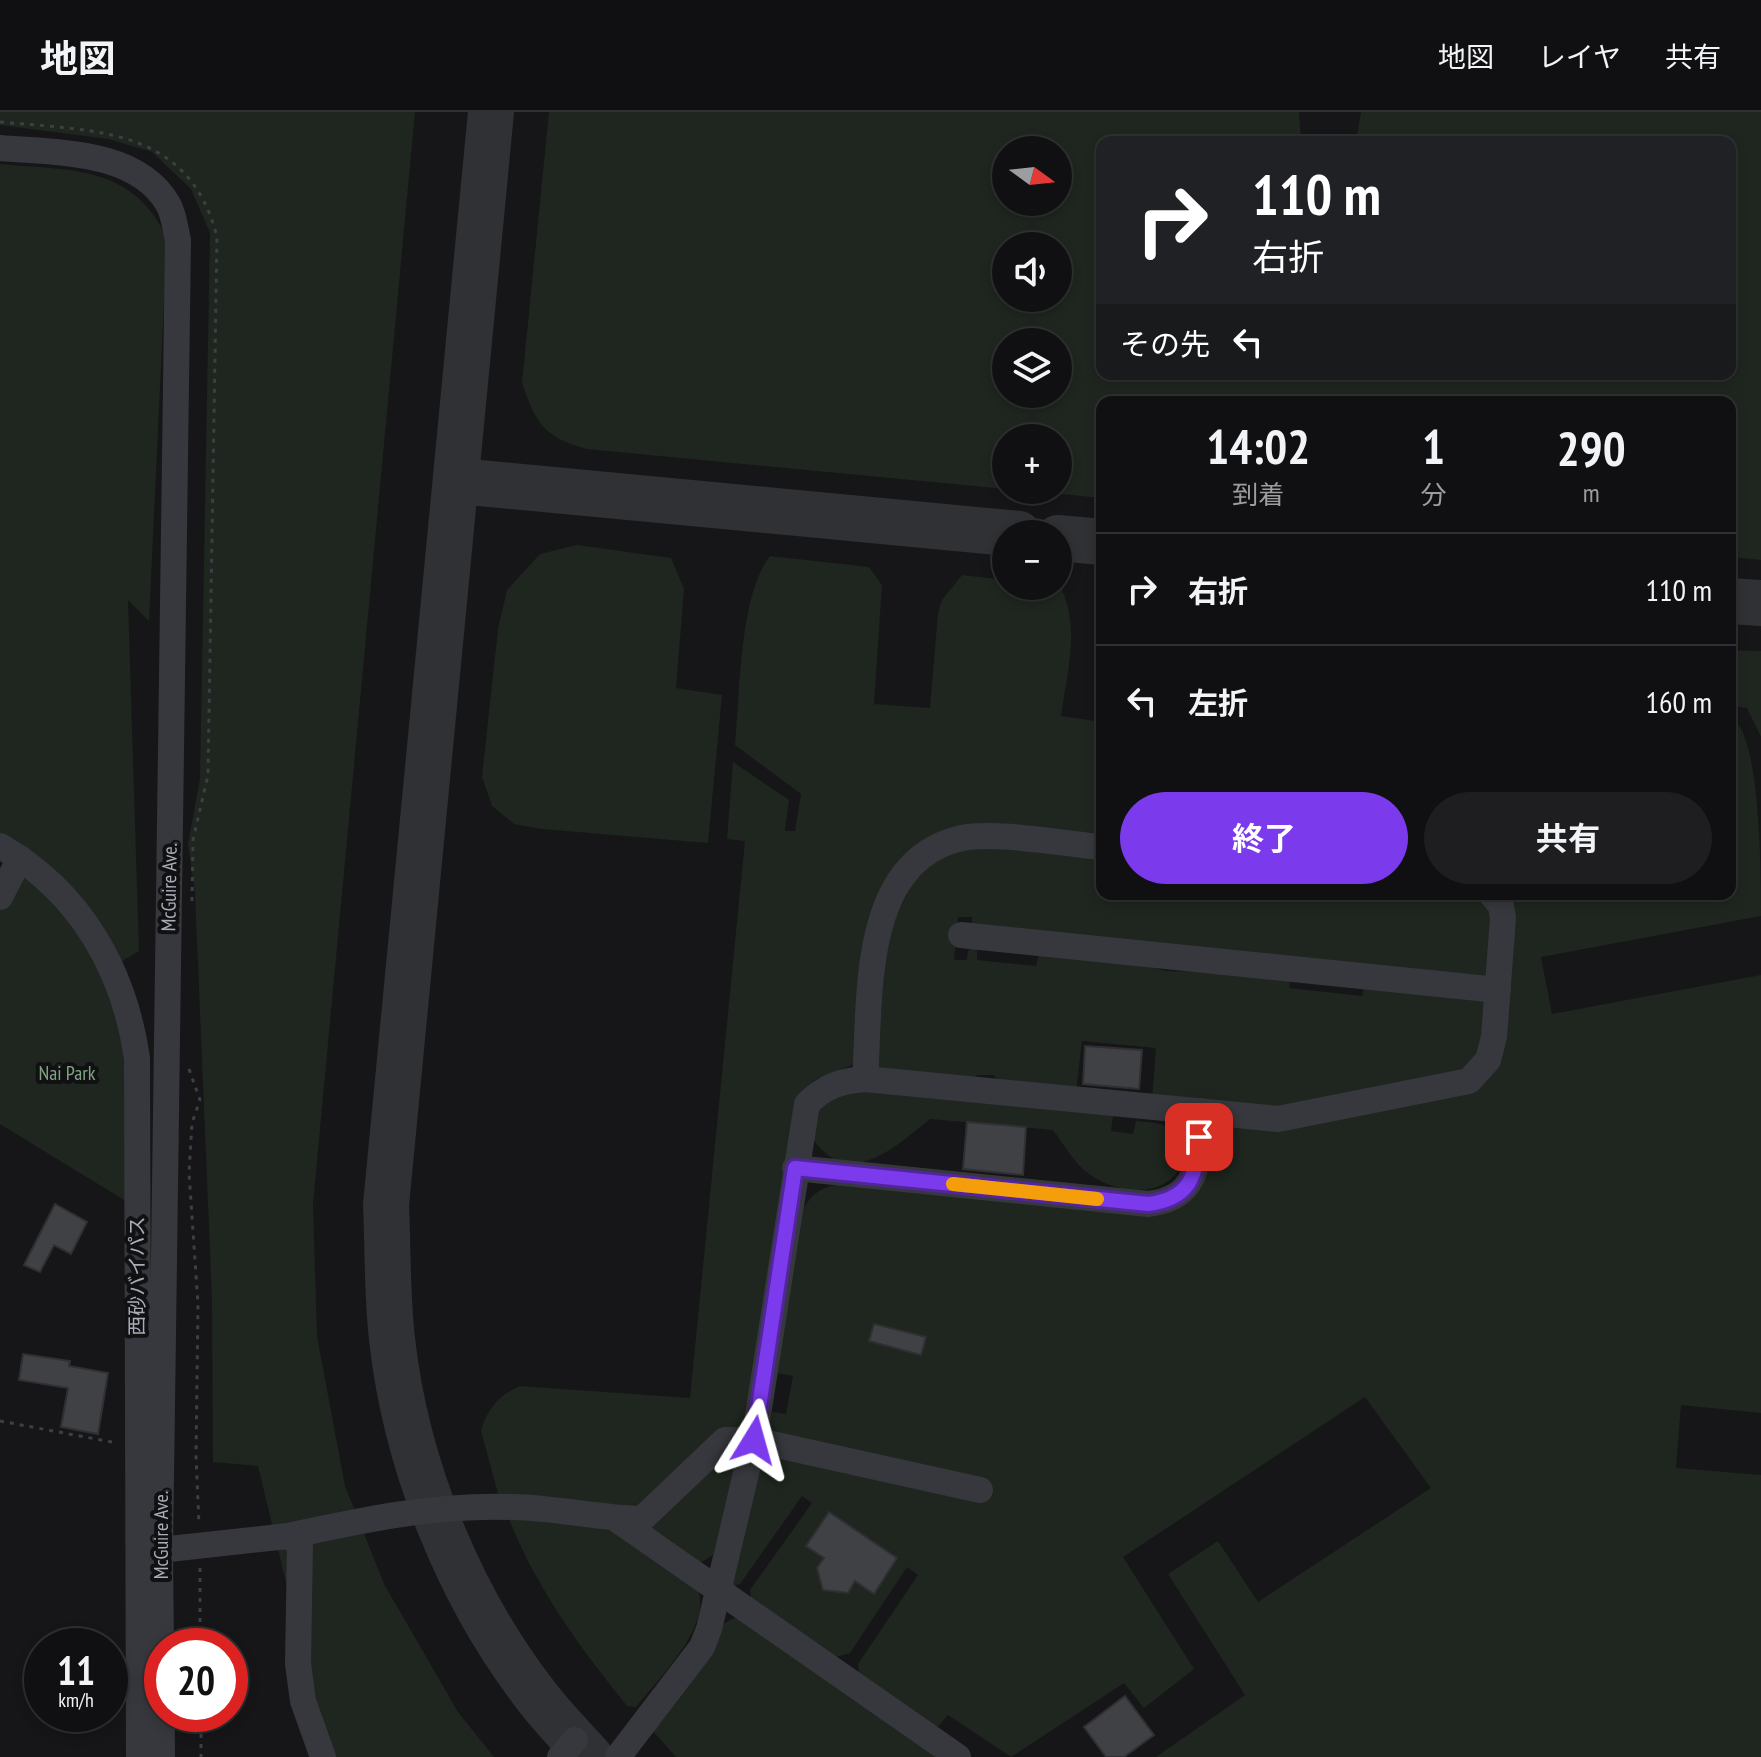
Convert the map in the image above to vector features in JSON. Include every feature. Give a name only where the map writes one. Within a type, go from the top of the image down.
[{"type":"street","name":"McGuire Ave.","points":[[0,148],[99,157],[136,174],[156,186],[170,207],[178,240],[160,1550],[162,1757]]},
{"type":"street","points":[[865,1079],[875,944],[885,903],[914,866],[929,853],[962,838],[1096,847]]},
{"type":"street","points":[[0,897],[10,852]]},
{"type":"street","name":"西砂バイパス","points":[[10,852],[74,909],[102,945],[131,1017],[137,1058],[139,1757]]},
{"type":"street","points":[[618,1757],[702,1647],[754,1440],[807,1104],[820,1091],[838,1081],[865,1079],[1278,1119],[1469,1081],[1488,1060],[1494,1037],[1503,918],[1501,906],[1496,900]]},
{"type":"street","points":[[961,935],[1498,990]]},
{"type":"street","points":[[795,1168],[1148,1204],[1168,1201],[1186,1188],[1198,1163],[1200,1111]]},
{"type":"street","points":[[160,1550],[288,1536],[381,1516],[435,1509],[514,1507],[642,1519],[725,1440],[754,1440],[980,1490]]},
{"type":"street","points":[[615,1518],[958,1757]]},
{"type":"street","points":[[288,1536],[300,1543],[298,1664],[303,1701],[323,1757]]},
{"type":"path","points":[[0,1421],[137,1447]]},
{"type":"path","points":[[201,1732],[201,1757]]},
{"type":"green space","points":[[0,112],[415,112],[313,1204],[317,1336],[345,1486],[384,1584],[458,1712],[494,1757],[333,1757],[320,1724],[258,1466],[213,1462],[212,1299],[195,892],[188,844],[200,779],[210,233],[191,189],[152,152],[108,139],[0,125]]},
{"type":"green space","points":[[549,112],[1299,112],[1301,136],[1096,136],[1096,380],[1736,380],[1736,136],[1357,136],[1361,112],[1761,112],[1761,560],[1736,558],[1736,396],[1096,396],[1096,497],[1072,495],[1072,424],[992,424],[992,488],[587,449],[551,434],[537,419],[522,383]]},
{"type":"green space","points":[[0,164],[75,171],[118,184],[136,196],[153,214],[167,238],[149,621],[128,600],[139,951],[119,963],[0,836]]},
{"type":"green space","points":[[577,545],[671,558],[684,589],[676,688],[722,695],[708,843],[542,829],[514,824],[492,806],[482,777],[498,629],[507,590],[540,554]]},
{"type":"green space","points":[[770,556],[869,567],[882,585],[874,704],[930,708],[938,613],[942,600],[962,575],[992,578],[992,600],[1065,600],[1070,617],[1071,650],[1061,716],[1096,721],[1096,837],[985,827],[912,856],[858,1055],[852,1065],[816,1079],[805,1089],[748,1415],[741,1426],[730,1431],[643,1508],[499,1497],[481,1431],[500,1398],[520,1386],[690,1398],[745,841],[727,839],[733,762],[789,800],[785,831],[795,831],[801,794],[735,745],[743,646],[752,595]]},
{"type":"green space","points":[[1736,650],[1761,651],[1761,737],[1747,708],[1736,707]]},
{"type":"green space","points":[[1736,723],[1748,748],[1753,775],[1761,916],[1541,957],[1552,1014],[1761,975],[1761,1413],[1681,1405],[1676,1468],[1761,1475],[1761,1757],[1156,1757],[1245,1695],[1168,1574],[1218,1541],[1258,1602],[1431,1488],[1365,1397],[1123,1557],[1194,1669],[1144,1708],[1124,1683],[1011,1757],[948,1715],[936,1729],[860,1682],[858,1664],[918,1575],[907,1567],[850,1653],[829,1659],[752,1607],[750,1590],[812,1503],[802,1496],[740,1584],[730,1587],[760,1463],[774,1456],[769,1421],[772,1412],[786,1414],[793,1376],[777,1373],[804,1208],[815,1194],[842,1184],[1157,1212],[1199,1186],[1205,1171],[1212,1127],[1217,1122],[1487,1077],[1502,900],[1736,900]]},
{"type":"green space","points":[[967,845],[1096,853],[1096,900],[1488,900],[1495,908],[1492,978],[971,929],[972,917],[958,917],[954,960],[967,960],[968,951],[977,943],[977,960],[1036,966],[1039,952],[1124,960],[1166,971],[1291,974],[1289,988],[1362,996],[1365,985],[1487,996],[1487,1043],[1471,1069],[1280,1111],[1152,1098],[1156,1048],[1082,1041],[1076,1092],[1003,1084],[993,1075],[977,1075],[968,1082],[884,1073],[876,1067],[884,938],[920,869]]},
{"type":"green space","name":"Nai Park","points":[[20,858],[48,881],[131,1017],[137,1208],[0,1124],[0,897]]},
{"type":"green space","points":[[847,1090],[1113,1116],[1111,1131],[1133,1134],[1136,1121],[1155,1123],[1168,1127],[1178,1136],[1186,1154],[1169,1180],[1157,1187],[1127,1189],[1111,1186],[1084,1170],[1053,1130],[930,1119],[888,1151],[872,1159],[857,1163],[842,1162],[827,1154],[813,1139],[818,1106]]},
{"type":"green space","points":[[725,1453],[733,1453],[737,1461],[713,1555],[698,1564],[649,1529]]},
{"type":"green space","points":[[507,1514],[605,1524],[696,1586],[700,1601],[692,1633],[636,1707],[627,1706],[560,1615],[531,1566]]},
{"type":"green space","points":[[734,1618],[745,1620],[947,1757],[676,1757],[652,1730],[718,1627]]},
{"type":"building","points":[[1085,1046],[1142,1050],[1139,1089],[1083,1084]]},
{"type":"building","points":[[967,1122],[1026,1127],[1023,1175],[963,1169]]},
{"type":"building","points":[[55,1204],[87,1222],[71,1254],[54,1245],[40,1272],[24,1265]]},
{"type":"building","points":[[874,1324],[926,1337],[921,1355],[869,1341]]},
{"type":"building","points":[[23,1354],[70,1361],[69,1366],[108,1373],[98,1434],[61,1427],[68,1388],[19,1380]]},
{"type":"building","points":[[829,1512],[897,1558],[874,1594],[855,1581],[848,1593],[823,1590],[817,1568],[824,1558],[806,1546]]},
{"type":"building","points":[[1125,1696],[1154,1735],[1124,1757],[1106,1757],[1084,1727]]},
{"type":"taxiway","points":[[491,112],[386,1205],[389,1306],[399,1386],[410,1434],[440,1528],[483,1617],[509,1658],[543,1705],[590,1757]]},
{"type":"taxiway","points":[[458,481],[992,531]]},
{"type":"taxiway","points":[[1072,539],[1096,541]]},
{"type":"taxiway","points":[[1736,601],[1761,603]]},
{"type":"slow traffic","points":[[953,1184],[1097,1199]]},
{"type":"route","points":[[754,1440],[795,1168],[1148,1204],[1168,1201],[1186,1188],[1198,1163],[1199,1137]]}]
